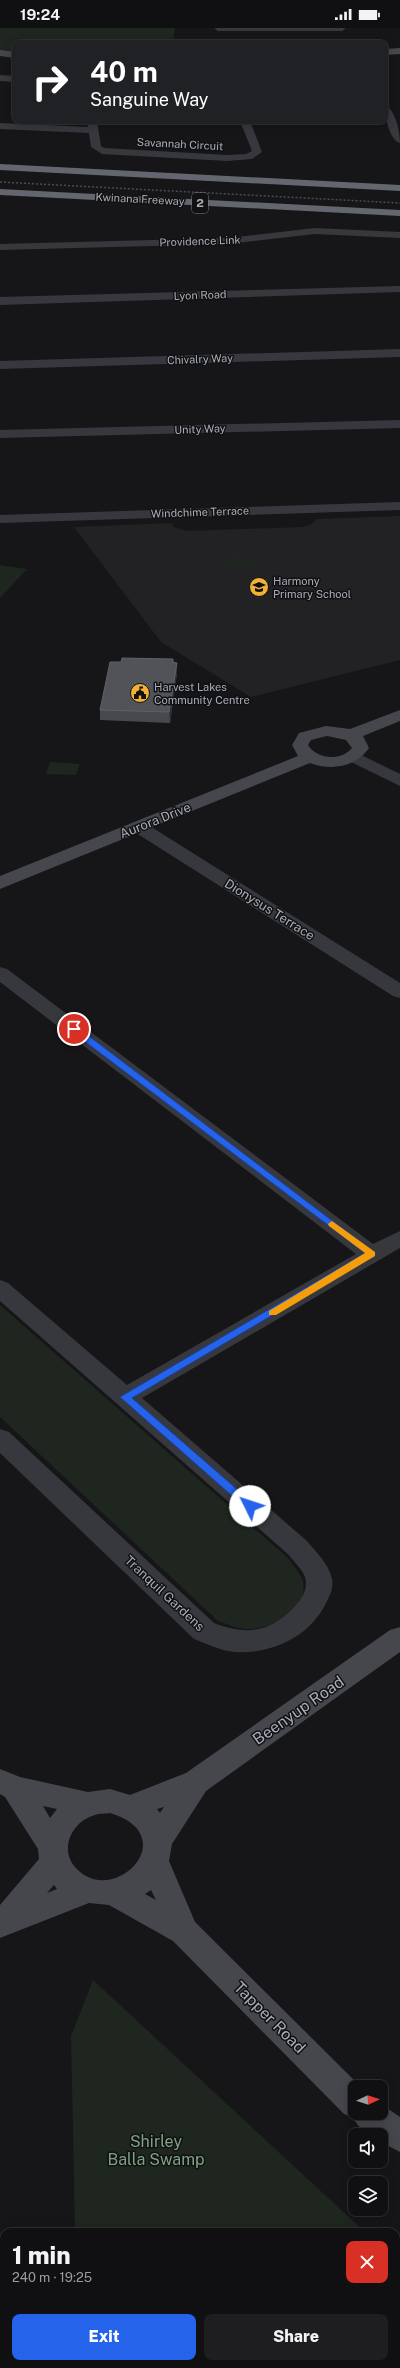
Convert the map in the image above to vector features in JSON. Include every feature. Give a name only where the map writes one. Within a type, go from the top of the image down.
[{"type":"highway","name":"Kwinana Freeway","points":[[0,166],[400,188]]},
{"type":"highway","name":"Kwinana Freeway","points":[[0,192],[400,213]]},
{"type":"street","points":[[218,28],[343,30]]},
{"type":"street","points":[[388,47],[400,46]]},
{"type":"street","points":[[388,52],[400,51]]},
{"type":"street","points":[[0,53],[12,55]]},
{"type":"street","points":[[0,57],[12,59]]},
{"type":"street","points":[[0,78],[12,79]]},
{"type":"street","points":[[388,115],[400,140]]},
{"type":"street","points":[[0,126],[16,124],[93,125]]},
{"type":"street","name":"Savannah Circuit","points":[[93,125],[96,147],[102,151],[227,158],[248,157],[257,152],[246,124]]},
{"type":"street","name":"Providence Link","points":[[0,246],[228,241],[314,231],[400,235]]},
{"type":"street","name":"Lyon Road","points":[[0,301],[400,289]]},
{"type":"street","name":"Chivalry Way","points":[[0,364],[400,354]]},
{"type":"street","name":"Unity Way","points":[[0,434],[400,424]]},
{"type":"street","name":"Windchime Terrace","points":[[0,519],[400,506]]},
{"type":"street","points":[[351,735],[400,715]]},
{"type":"street","points":[[335,731],[351,735],[357,739],[361,748],[354,756],[337,761],[310,757],[304,753],[300,745],[304,737],[310,734],[335,731]]},
{"type":"street","points":[[354,756],[400,781]]},
{"type":"street","name":"Aurora Drive","points":[[0,884],[310,757]]},
{"type":"street","name":"Dionysus Terrace","points":[[139,827],[400,992]]},
{"type":"street","points":[[0,973],[371,1254]]},
{"type":"street","points":[[125,1397],[400,1238]]},
{"type":"street","name":"Tranquil Gardens","points":[[0,1288],[298,1548],[313,1566],[319,1581],[316,1598],[302,1616],[281,1633],[257,1639],[230,1641],[204,1631],[0,1438]]},
{"type":"street","name":"Beenyup Road","points":[[131,1807],[196,1782],[400,1638]]},
{"type":"street","name":"Beenyup Road","points":[[156,1852],[196,1782]]},
{"type":"street","points":[[8,1784],[53,1855],[64,1878],[100,1892]]},
{"type":"street","points":[[3,1923],[100,1892],[139,1882],[156,1852],[148,1819],[131,1807],[110,1801],[87,1804],[8,1784]]},
{"type":"street","points":[[3,1923],[53,1855],[56,1829],[68,1815],[87,1804]]},
{"type":"street","name":"Tapper Road","points":[[156,1852],[184,1931]]},
{"type":"street","name":"Tapper Road","points":[[100,1892],[184,1931],[348,2096]]},
{"type":"street","points":[[377,2120],[400,2136]]},
{"type":"shaded area","name":"Harmony Primary School","points":[[400,516],[400,660],[251,697],[161,642],[74,527],[171,523],[174,527],[187,531],[302,527],[310,525],[317,519]]},
{"type":"green space","points":[[0,28],[175,28],[173,40],[12,40],[12,53],[0,51]]},
{"type":"green space","points":[[231,558],[253,560],[250,568],[230,568],[229,563]]},
{"type":"green space","points":[[0,565],[27,569],[0,598]]},
{"type":"green space","points":[[50,762],[80,764],[76,775],[46,774]]},
{"type":"green space","points":[[0,1305],[288,1558],[303,1581],[303,1591],[300,1601],[295,1609],[277,1622],[257,1628],[240,1628],[218,1621],[0,1417]]},
{"type":"green space","name":"Shirley Balla Swamp","points":[[93,1980],[361,2228],[75,2228],[71,2036]]},
{"type":"building","name":"Harvest Lakes Community Centre","points":[[122,658],[173,659],[173,662],[177,663],[169,712],[100,710],[110,662],[121,662]]},
{"type":"railway","points":[[0,182],[400,203]]},
{"type":"slow traffic","points":[[272,1313],[371,1254],[332,1224]]},
{"type":"place","name":"Harmony Primary School","points":[[259,587]]},
{"type":"place","name":"Harvest Lakes Community Centre","points":[[140,693]]},
{"type":"route","points":[[74,1029],[371,1254],[261,1320],[125,1397],[250,1506]]}]
